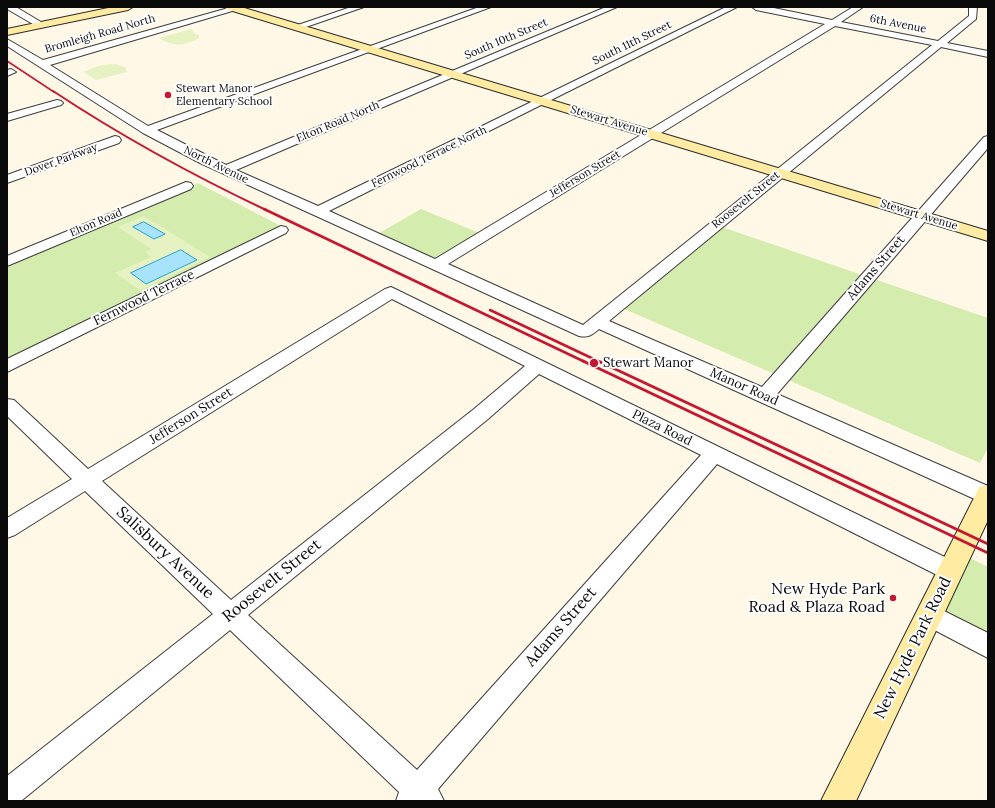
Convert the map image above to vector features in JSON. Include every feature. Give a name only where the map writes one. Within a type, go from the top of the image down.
[{"type":"main road","points":[[7,32],[128,7]]},
{"type":"main road","name":"Stewart Avenue","points":[[232,8],[988,236]]},
{"type":"main road","name":"New Hyde Park Road","points":[[838,801],[986,503]]},
{"type":"street","points":[[10,7],[41,25]]},
{"type":"street","points":[[297,27],[360,7]]},
{"type":"street","points":[[147,130],[487,7]]},
{"type":"street","name":"South 10th Street","points":[[452,74],[613,7]]},
{"type":"street","name":"South 11th Street","points":[[542,101],[733,7]]},
{"type":"street","name":"6th Avenue","points":[[756,7],[988,54]]},
{"type":"street","name":"Jefferson Street","points":[[436,265],[859,7]]},
{"type":"street","name":"Roosevelt Street","points":[[598,322],[973,17],[973,7]]},
{"type":"street","name":"Bromleigh Road North","points":[[41,64],[232,8]]},
{"type":"street","name":"North Avenue","points":[[7,42],[147,130],[225,170],[436,265]]},
{"type":"street","name":"Elton Road North","points":[[225,170],[452,74]]},
{"type":"street","name":"Fernwood Terrace North","points":[[317,212],[542,101]]},
{"type":"street","points":[[7,118],[57,103]]},
{"type":"street","name":"Dover Parkway","points":[[7,179],[115,140]]},
{"type":"street","name":"Adams Street","points":[[764,396],[988,140]]},
{"type":"street","name":"Elton Road","points":[[7,261],[186,186]]},
{"type":"street","name":"Fernwood Terrace","points":[[7,366],[281,230]]},
{"type":"street","points":[[436,265],[585,332],[598,322]]},
{"type":"street","name":"Plaza Road","points":[[375,303],[391,292],[951,571]]},
{"type":"street","name":"Jefferson Street","points":[[7,529],[375,303]]},
{"type":"street","name":"Manor Road","points":[[598,322],[764,396],[986,503]]},
{"type":"street","name":"Roosevelt Street","points":[[7,794],[481,414],[537,366]]},
{"type":"street","name":"Salisbury Avenue","points":[[7,404],[230,614],[419,798]]},
{"type":"street","name":"Adams Street","points":[[419,798],[684,486],[714,454]]},
{"type":"street","points":[[930,615],[988,646]]},
{"type":"green space","points":[[191,29],[195,34],[199,35],[199,38],[189,43],[168,43],[159,38]]},
{"type":"green space","points":[[115,64],[125,67],[127,72],[96,80],[83,72],[101,65]]},
{"type":"green space","points":[[198,183],[281,226],[7,361],[7,263]]},
{"type":"green space","points":[[421,209],[482,234],[429,267],[369,239]]},
{"type":"green space","points":[[144,216],[210,257],[140,290],[115,273],[151,257],[145,252],[151,249],[118,227]]},
{"type":"green space","points":[[719,226],[988,318],[988,448],[980,463],[622,308]]},
{"type":"green space","points":[[964,555],[988,567],[988,647],[934,619]]},
{"type":"water","points":[[144,222],[165,234],[154,239],[133,227]]},
{"type":"water","points":[[181,250],[197,260],[146,284],[131,273]]},
{"type":"railway","points":[[7,61],[54,92]]},
{"type":"railway","points":[[53,91],[105,124],[157,154],[266,210]]},
{"type":"railway","points":[[264,209],[585,362]]},
{"type":"railway","points":[[490,310],[600,362]]},
{"type":"railway","points":[[583,361],[988,553]]},
{"type":"railway","points":[[598,361],[988,544]]},
{"type":"place","name":"Stewart Manor Elementary School","points":[[168,95]]},
{"type":"place","name":"Stewart Manor","points":[[594,363]]},
{"type":"place","name":"New Hyde Park Road & Plaza Road","points":[[893,598]]}]
